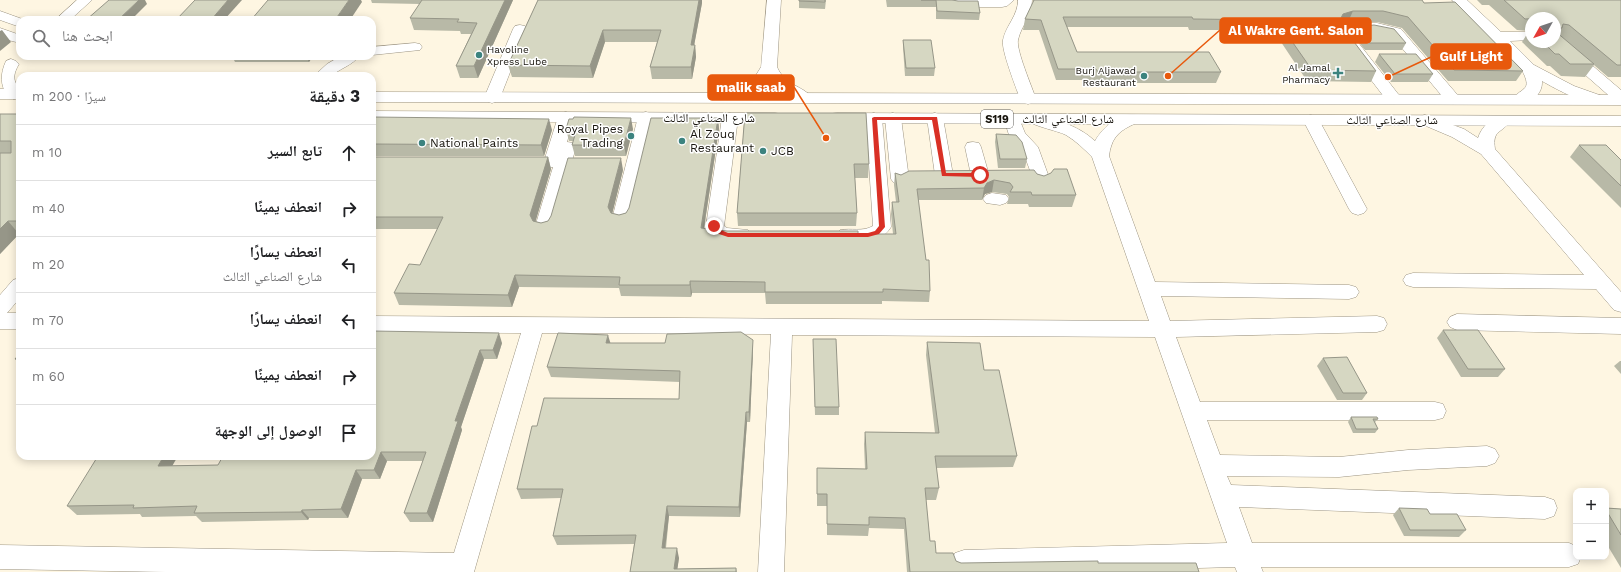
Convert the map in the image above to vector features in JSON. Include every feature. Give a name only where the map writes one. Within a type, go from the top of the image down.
[{"type":"main road","name":"شارع الصناعي الثالث","points":[[376,97],[1621,99]]},
{"type":"main road","name":"شارع الصناعي الثالث","points":[[376,116],[794,118]]},
{"type":"main road","name":"شارع الصناعي الثالث","points":[[818,118],[1620,122]]},
{"type":"street","points":[[67,16],[85,0]]},
{"type":"street","points":[[774,0],[769,67],[772,74],[784,87],[804,98]]},
{"type":"street","points":[[957,3],[1002,3],[1007,0]]},
{"type":"street","points":[[1025,0],[1024,11],[1011,39],[1010,45],[1028,99]]},
{"type":"street","points":[[1459,0],[1529,68],[1561,86],[1599,100]]},
{"type":"street","points":[[0,15],[16,21]]},
{"type":"street","points":[[1394,99],[1342,33],[1343,29],[1384,28],[1392,30],[1398,34],[1453,99]]},
{"type":"street","points":[[492,98],[520,29]]},
{"type":"street","points":[[0,32],[8,36],[16,37]]},
{"type":"street","points":[[1496,37],[1525,36]]},
{"type":"street","points":[[1561,46],[1621,99]]},
{"type":"street","points":[[376,51],[415,47]]},
{"type":"street","points":[[1360,56],[1376,56]]},
{"type":"street","points":[[1400,56],[1416,56]]},
{"type":"street","points":[[326,72],[332,66],[344,60]]},
{"type":"street","points":[[8,96],[8,88],[5,80],[6,73],[11,64]]},
{"type":"street","points":[[737,98],[759,83],[769,67]]},
{"type":"street","points":[[1521,100],[1529,96],[1535,83],[1529,68]]},
{"type":"street","points":[[544,227],[571,163],[572,117]]},
{"type":"street","points":[[505,163],[547,163],[553,161],[572,117]]},
{"type":"street","points":[[621,219],[627,163],[646,117]]},
{"type":"street","points":[[730,118],[714,226],[718,232],[723,234],[759,235]]},
{"type":"street","points":[[829,235],[873,234],[877,233],[882,227],[874,118]]},
{"type":"street","points":[[893,118],[943,176]]},
{"type":"street","points":[[935,118],[943,176]]},
{"type":"street","points":[[1012,119],[1016,135],[1030,147],[1035,176]]},
{"type":"street","points":[[1034,119],[1055,124],[1074,132],[1089,143],[1100,156],[1247,564]]},
{"type":"street","points":[[1100,156],[1102,144],[1107,134],[1118,125],[1132,119]]},
{"type":"street","points":[[1311,120],[1358,208]]},
{"type":"street","points":[[1425,120],[1458,133],[1487,150],[1621,305]]},
{"type":"street","points":[[1487,150],[1486,140],[1488,132],[1493,126],[1502,121]]},
{"type":"street","points":[[943,176],[973,147]]},
{"type":"street","points":[[1413,280],[1602,282]]},
{"type":"street","points":[[1148,289],[1349,292]]},
{"type":"street","points":[[0,308],[16,290]]},
{"type":"street","points":[[0,321],[16,321]]},
{"type":"street","points":[[1457,322],[1621,326]]},
{"type":"street","points":[[376,324],[1162,329],[1377,324]]},
{"type":"street","points":[[0,557],[146,566],[462,568],[534,325]]},
{"type":"street","points":[[771,572],[782,326]]},
{"type":"street","points":[[1192,411],[1435,411]]},
{"type":"street","points":[[1212,465],[1340,467],[1408,460],[1487,456]]},
{"type":"street","points":[[1223,496],[1545,508]]},
{"type":"street","points":[[964,562],[1104,565],[1247,564],[1569,555]]},
{"type":"building","points":[[109,0],[139,0],[122,16],[91,16]]},
{"type":"building","points":[[195,0],[228,0],[214,16],[180,16]]},
{"type":"building","points":[[268,0],[349,0],[338,16],[254,16]]},
{"type":"building","points":[[422,0],[505,0],[474,66],[456,66],[477,23],[457,22],[459,19],[410,18]]},
{"type":"building","points":[[538,0],[699,0],[691,45],[695,45],[691,67],[650,67],[661,30],[603,30],[590,66],[508,65]]},
{"type":"building","points":[[825,0],[825,2],[799,1]]},
{"type":"building","points":[[936,0],[978,1],[980,13],[937,11]]},
{"type":"building","points":[[1034,0],[1422,0],[1424,3],[1455,2],[1523,71],[1454,70],[1408,17],[1383,11],[1353,11],[1343,14],[1339,22],[1376,71],[1312,70],[1277,20],[1193,19],[1192,17],[1063,17],[1077,52],[1209,52],[1221,72],[1098,72],[1096,69],[1058,69],[1041,20],[1025,19]]},
{"type":"building","points":[[1504,0],[1621,0],[1621,65],[1617,65],[1569,25],[1563,24],[1561,28],[1561,12],[1525,12],[1525,19]]},
{"type":"building","points":[[1374,25],[1394,29],[1406,43],[1369,43],[1356,27]]},
{"type":"building","points":[[1561,36],[1594,64],[1570,64],[1559,54],[1555,54],[1549,48],[1561,48]]},
{"type":"building","points":[[903,40],[931,40],[935,68],[906,68]]},
{"type":"building","points":[[1379,54],[1416,54],[1433,74],[1395,74]]},
{"type":"building","points":[[745,113],[866,113],[869,164],[854,164],[857,213],[737,213]]},
{"type":"building","points":[[0,114],[16,114],[16,221],[8,221],[0,229],[0,153],[11,153],[11,141],[0,141]]},
{"type":"building","points":[[376,117],[549,119],[541,145],[376,144]]},
{"type":"building","points":[[574,117],[631,118],[624,145],[572,145],[575,135],[572,130],[566,129],[569,119],[573,119]]},
{"type":"building","points":[[651,118],[718,118],[701,228],[727,231],[858,231],[858,234],[896,234],[892,202],[899,202],[895,173],[901,175],[909,171],[1034,170],[1037,174],[1044,176],[1051,173],[1054,169],[1067,169],[1076,195],[1032,195],[1031,192],[1010,192],[1013,187],[1010,183],[994,180],[987,183],[984,188],[917,189],[926,260],[929,260],[930,291],[883,289],[883,292],[765,292],[765,282],[690,281],[690,285],[619,285],[620,277],[515,275],[508,295],[394,293],[409,264],[420,265],[443,217],[376,217],[376,157],[548,157],[530,215],[533,221],[541,223],[548,221],[551,216],[568,158],[621,158],[608,207],[611,213],[619,215],[626,213],[629,208]]},
{"type":"building","points":[[996,134],[1016,135],[1022,142],[1027,159],[1000,159]]},
{"type":"building","points":[[1579,145],[1606,145],[1621,160],[1621,186]]},
{"type":"building","points":[[1443,330],[1478,330],[1505,369],[1468,369]]},
{"type":"building","points":[[376,331],[499,333],[493,350],[480,350],[455,421],[458,421],[427,513],[404,513],[426,452],[381,452],[374,470],[356,470],[341,509],[302,510],[301,512],[194,513],[197,506],[133,508],[134,505],[67,506],[96,460],[162,460],[158,466],[218,465],[221,460],[376,460]]},
{"type":"building","points":[[741,332],[753,340],[749,412],[746,412],[739,507],[667,506],[662,548],[677,548],[674,569],[736,568],[736,572],[630,572],[636,535],[553,536],[563,489],[517,489],[532,426],[537,426],[544,398],[679,399],[680,371],[547,367],[558,333],[608,335],[606,343],[665,343],[667,334]]},
{"type":"building","points":[[813,339],[836,339],[839,407],[815,407]]},
{"type":"building","points":[[927,342],[980,343],[984,370],[999,370],[1017,456],[935,456],[939,488],[925,488],[930,541],[935,541],[936,553],[953,553],[956,561],[961,563],[1098,561],[1098,563],[1196,563],[1199,572],[910,572],[905,518],[869,517],[869,525],[827,524],[827,494],[817,494],[817,468],[867,469],[865,432],[939,433]]},
{"type":"building","points":[[1347,357],[1367,393],[1343,393],[1323,358]]},
{"type":"building","points":[[1351,417],[1377,417],[1378,419],[1373,419],[1378,429],[1356,429]]},
{"type":"building","points":[[1399,508],[1427,509],[1430,514],[1457,514],[1466,530],[1410,530]]},
{"type":"building","points":[[1609,508],[1621,509],[1621,535],[1609,515]]},
{"type":"place","name":"Havoline Xpress Lube","points":[[479,55]]},
{"type":"place","name":"Al Jamal Pharmacy","points":[[1338,73]]},
{"type":"place","name":"Burj Aljawad Restaurant","points":[[1144,76]]},
{"type":"place","name":"Al Wakre Gent. Salon","points":[[1168,76]]},
{"type":"place","name":"Gulf Light","points":[[1388,77]]},
{"type":"place","name":"Royal Pipes Trading","points":[[631,136]]},
{"type":"place","name":"malik saab","points":[[826,138]]},
{"type":"place","name":"Al Zouq Restaurant","points":[[682,141]]},
{"type":"place","name":"National Paints","points":[[422,143]]},
{"type":"place","name":"JCB","points":[[763,151]]},
{"type":"route","points":[[714,226],[718,232],[728,235],[868,235],[877,233],[882,227],[874,118],[935,118],[944,175],[980,175]]}]
